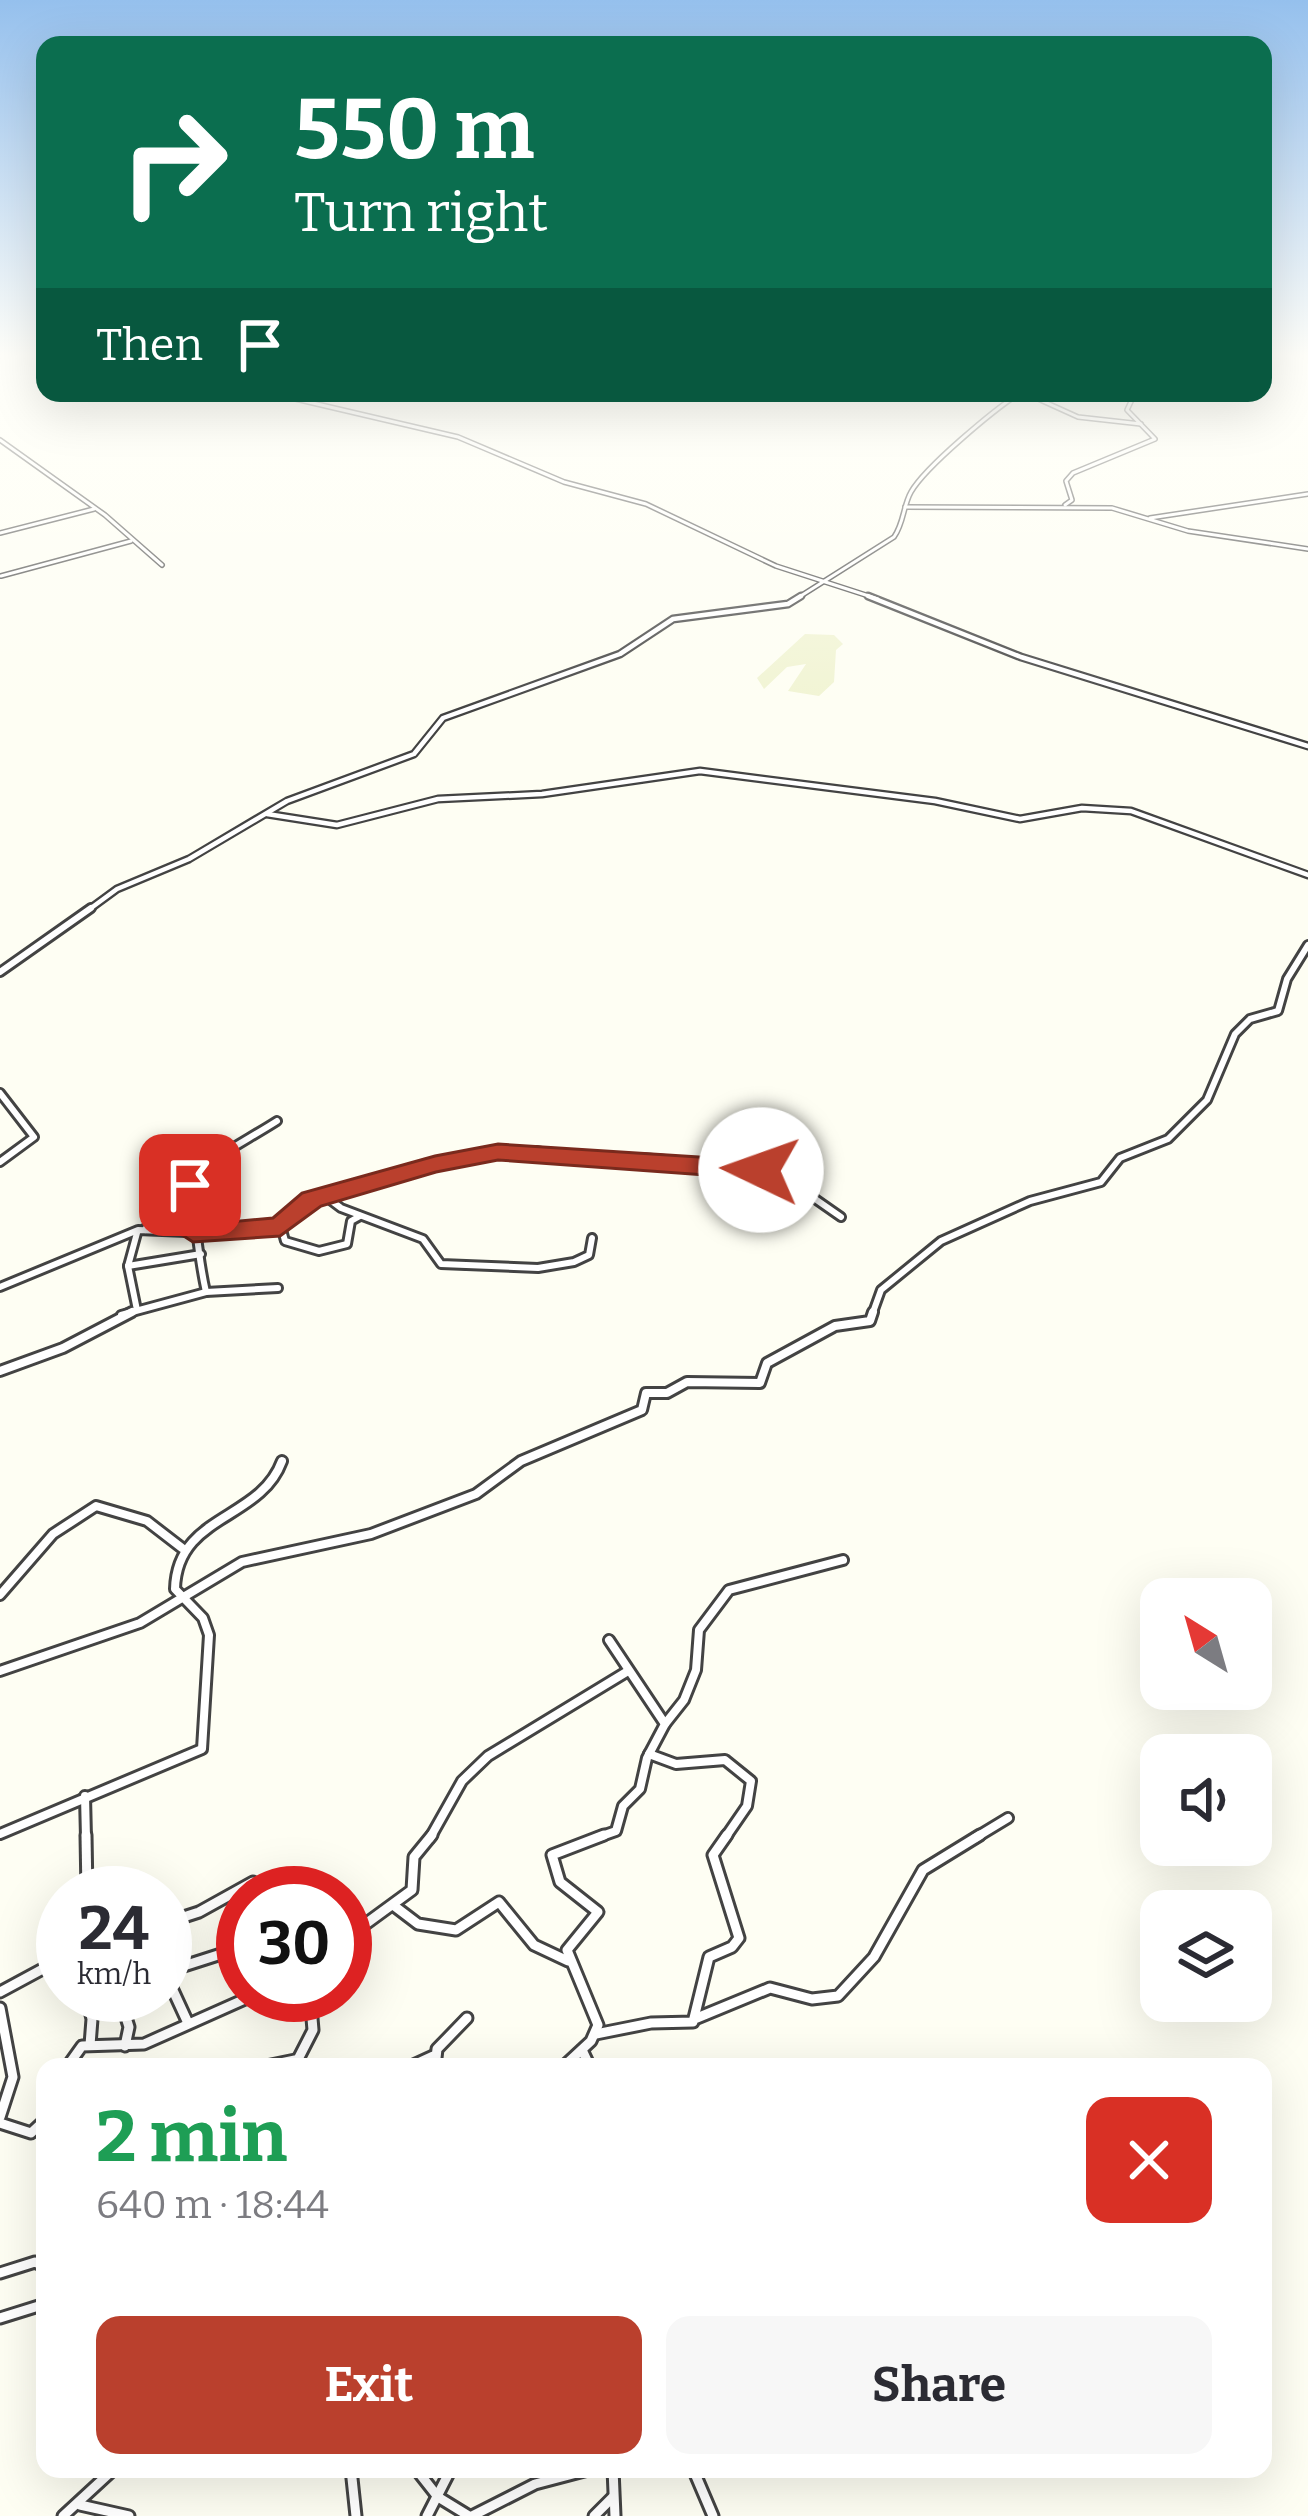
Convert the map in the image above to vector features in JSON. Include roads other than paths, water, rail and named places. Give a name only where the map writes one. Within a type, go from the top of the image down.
[{"type":"street","points":[[48,474],[162,565]]},
{"type":"street","points":[[546,474],[645,504],[770,563],[1031,661],[1308,746]]},
{"type":"street","points":[[0,973],[108,894],[189,859],[312,790],[408,757],[443,718],[620,655],[665,621],[788,604],[894,536],[904,522],[911,491],[932,474]]},
{"type":"street","points":[[1056,508],[1072,500],[1066,481],[1072,474]]},
{"type":"street","points":[[1146,518],[1308,494]]},
{"type":"street","points":[[905,507],[1112,508],[1187,531],[1308,549]]},
{"type":"street","points":[[0,533],[94,508]]},
{"type":"street","points":[[1,576],[132,540]]},
{"type":"street","points":[[263,814],[338,824],[438,799],[542,794],[700,771],[935,801],[1020,819],[1082,808],[1131,811],[1308,875]]},
{"type":"street","points":[[0,1671],[140,1623],[242,1562],[371,1534],[476,1494],[521,1461],[642,1410],[646,1393],[667,1393],[687,1382],[760,1383],[763,1366],[777,1357],[835,1326],[865,1324],[873,1317],[881,1290],[941,1240],[1030,1202],[1101,1182],[1120,1158],[1168,1139],[1207,1100],[1235,1034],[1250,1019],[1278,1011],[1287,979],[1308,945]]},
{"type":"street","points":[[0,1093],[34,1137],[0,1162]]},
{"type":"street","points":[[136,1310],[128,1266],[155,1208],[188,1179],[278,1121]]},
{"type":"street","points":[[0,1287],[141,1230],[193,1233],[281,1226],[298,1207],[326,1196],[435,1164],[531,1151],[590,1161],[635,1158],[750,1167],[788,1180],[841,1217]]},
{"type":"street","points":[[188,1179],[206,1292]]},
{"type":"street","points":[[326,1196],[362,1216],[423,1239],[441,1264],[473,1260],[563,1266],[590,1255],[592,1238]]},
{"type":"street","points":[[281,1226],[285,1241],[326,1251],[347,1244],[351,1221],[362,1216]]},
{"type":"street","points":[[128,1266],[201,1254]]},
{"type":"street","points":[[0,1371],[63,1348],[112,1318],[136,1310],[206,1292],[278,1288]]},
{"type":"street","points":[[0,1834],[202,1749],[208,1628],[180,1599],[173,1580],[183,1549],[276,1480],[282,1461]]},
{"type":"street","points":[[0,1595],[53,1534],[96,1506],[147,1521],[183,1549]]},
{"type":"street","points":[[568,1956],[598,1912],[560,1882],[552,1856],[616,1831],[623,1806],[640,1789],[665,1724],[684,1700],[696,1670],[699,1630],[729,1590],[843,1560]]},
{"type":"street","points":[[609,1640],[665,1724]]},
{"type":"street","points":[[372,1920],[412,1890],[414,1857],[436,1835],[469,1772],[504,1740],[629,1670]]},
{"type":"street","points":[[653,1758],[684,1765],[724,1760],[751,1781],[747,1807],[713,1856],[727,1911],[740,1938],[709,1957],[697,2018]]},
{"type":"street","points":[[85,1796],[86,1866]]},
{"type":"street","points":[[596,2033],[652,2023],[686,2024],[770,1988],[812,1999],[838,1996],[874,1957],[923,1870],[1008,1818]]},
{"type":"street","points":[[393,1905],[418,1924],[456,1930],[487,1906],[500,1902],[534,1945],[553,1955],[568,1956]]},
{"type":"street","points":[[568,1956],[598,2024],[596,2033],[573,2058]]},
{"type":"street","points":[[0,1992],[36,1973]]},
{"type":"street","points":[[0,2008],[13,2056],[14,2090],[0,2120],[31,2134],[36,2129]]},
{"type":"street","points":[[72,2058],[76,2050],[89,2045],[125,2046],[162,2038],[216,2011]]},
{"type":"street","points":[[436,2058],[467,2018]]},
{"type":"street","points":[[89,2045],[91,2022]]},
{"type":"street","points":[[125,2046],[127,2022]]},
{"type":"street","points":[[299,2058],[311,2038],[312,2022]]},
{"type":"street","points":[[582,2050],[586,2058]]},
{"type":"street","points":[[0,2273],[36,2262]]},
{"type":"street","points":[[0,2318],[36,2307]]},
{"type":"street","points":[[63,2516],[105,2478]]},
{"type":"street","points":[[352,2478],[356,2516]]},
{"type":"street","points":[[420,2478],[434,2509]]},
{"type":"street","points":[[434,2509],[447,2478]]},
{"type":"street","points":[[434,2509],[470,2516],[558,2478]]},
{"type":"street","points":[[613,2478],[615,2516]]},
{"type":"street","points":[[697,2478],[713,2516]]},
{"type":"street","points":[[594,2516],[613,2497]]},
{"type":"street","points":[[79,2505],[129,2516]]}]
